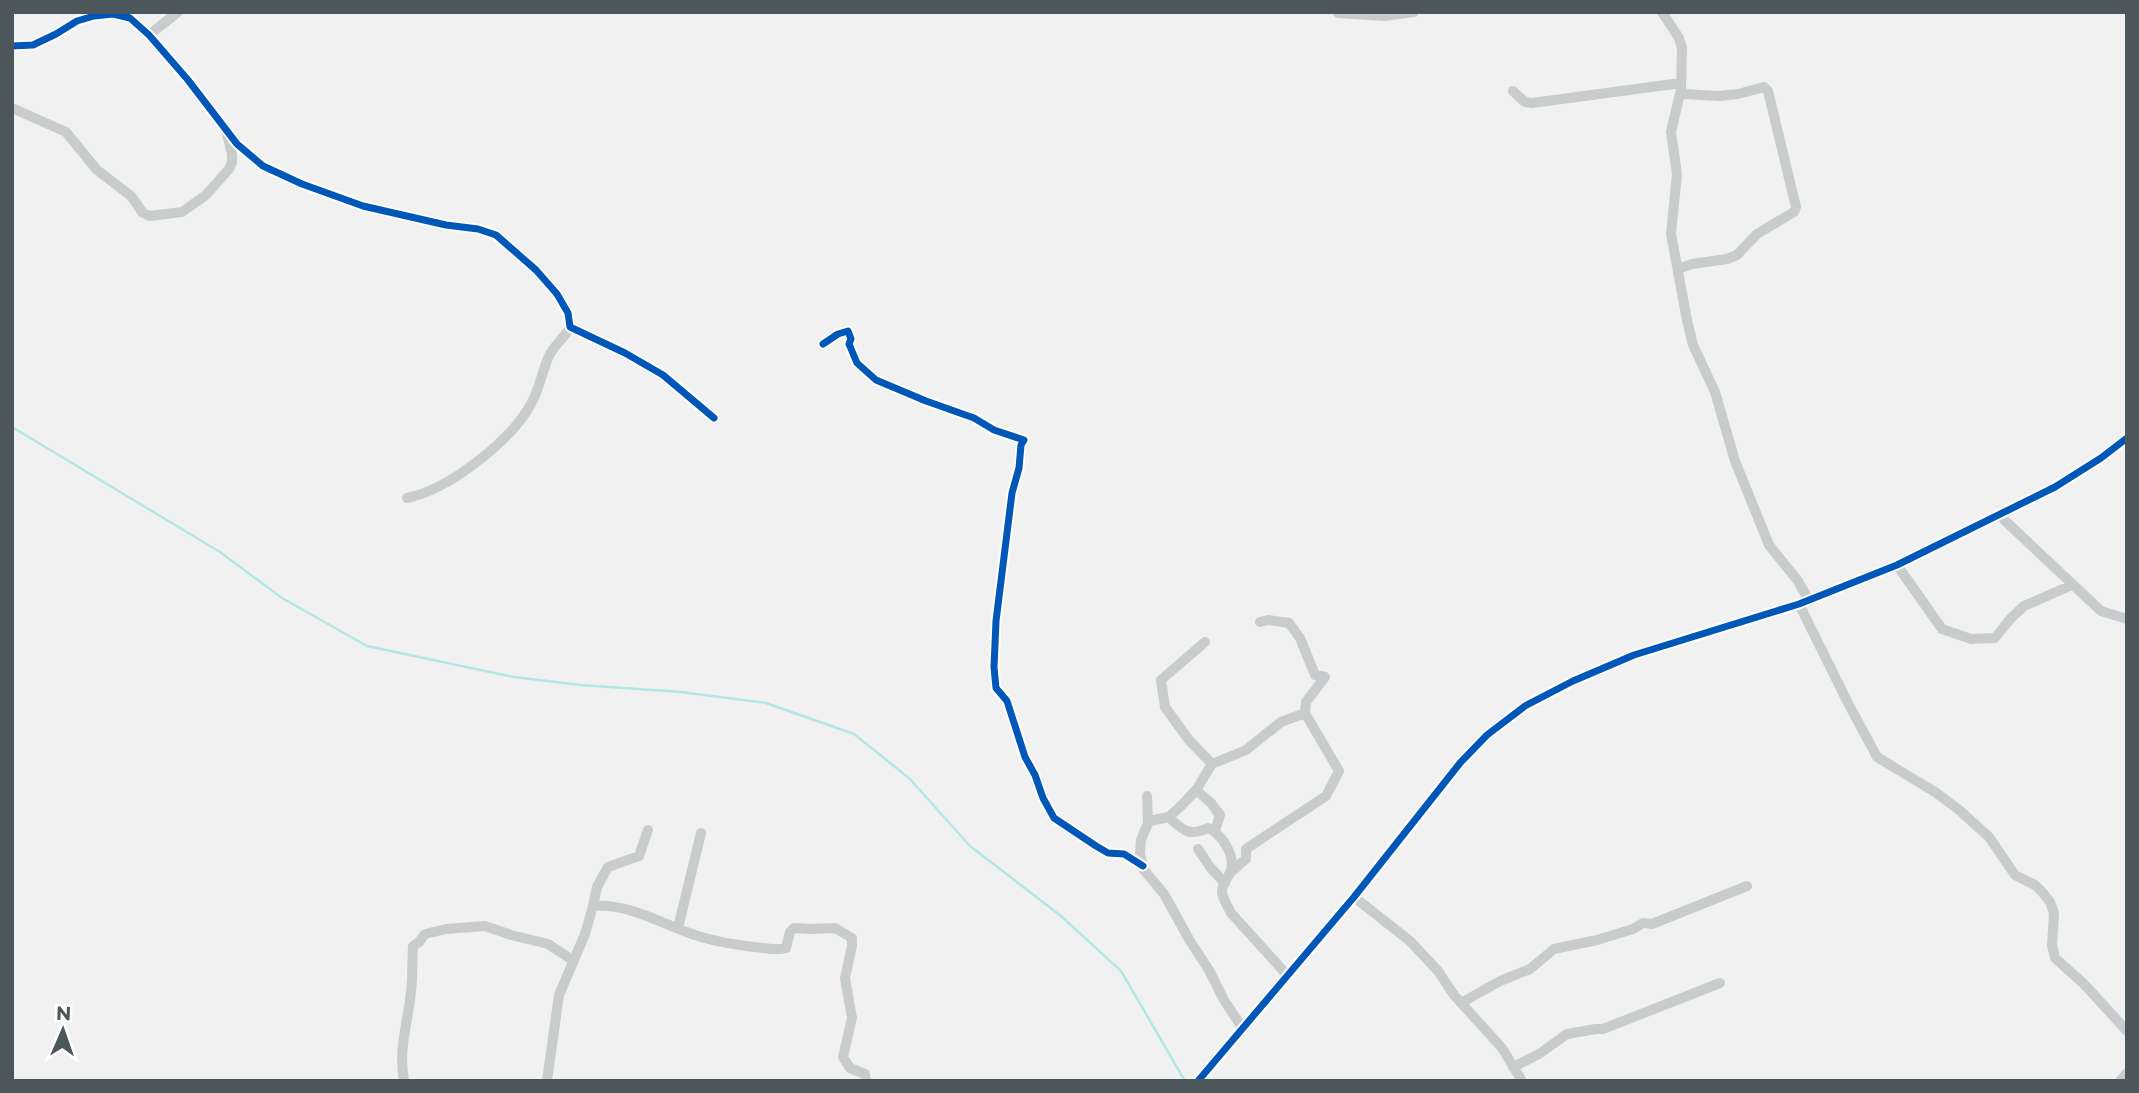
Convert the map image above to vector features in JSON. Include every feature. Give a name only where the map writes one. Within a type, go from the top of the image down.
[{"type":"street","points":[[149,35],[178,12]]},
{"type":"street","points":[[1338,13],[1384,16],[1414,12]]},
{"type":"street","points":[[1662,12],[1679,38],[1682,48],[1681,86],[1671,132],[1677,174],[1671,234],[1693,345],[1715,392],[1740,472],[1769,545],[1798,581],[1804,603],[1877,757],[1935,792],[1958,810],[1989,837],[2015,875],[2035,885],[2043,893],[2054,913],[2052,945],[2055,958],[2084,984],[2127,1031]]},
{"type":"street","points":[[12,46],[33,45],[77,21],[94,16],[113,14],[130,18],[149,35],[188,80],[226,131],[251,158],[263,166],[302,184],[363,206],[496,235],[536,270],[557,294],[568,313],[570,327],[548,358],[530,406],[492,450],[440,487],[407,498]]},
{"type":"street","points":[[1513,91],[1525,102],[1532,103],[1681,86]]},
{"type":"street","points":[[1678,270],[1692,264],[1737,255],[1757,234],[1794,212],[1796,206],[1768,91],[1764,87],[1719,96],[1684,94],[1681,86]]},
{"type":"street","points":[[12,108],[66,132],[97,170],[131,196],[143,213],[150,216],[182,212],[206,195],[232,162],[226,131]]},
{"type":"street","points":[[570,327],[625,352],[663,375],[714,418]]},
{"type":"street","points":[[823,344],[848,331],[851,339],[849,344],[857,363],[876,380],[1024,440],[1012,493],[996,621],[996,688],[1007,701],[1024,757],[1054,818],[1108,853],[1124,854],[1143,866],[1164,894],[1242,1029]]},
{"type":"street","points":[[1198,1081],[1288,976],[1460,763],[1487,735],[1525,706],[1573,681],[1634,656],[1804,603],[1897,565],[2055,487],[2127,438]]},
{"type":"street","points":[[2000,515],[2101,611],[2127,619]]},
{"type":"street","points":[[1897,565],[1942,629],[1971,639],[1995,638],[2024,606],[2072,585]]},
{"type":"street","points":[[1260,622],[1268,620],[1289,623],[1300,638],[1315,675],[1325,677],[1306,702],[1305,713],[1339,771],[1325,796],[1246,849],[1246,859],[1231,872],[1222,891],[1231,913],[1288,976]]},
{"type":"street","points":[[1205,642],[1161,680],[1165,707],[1189,740],[1212,764]]},
{"type":"street","points":[[1147,823],[1169,817],[1195,790],[1212,764],[1246,750],[1281,722],[1305,713]]},
{"type":"street","points":[[1195,790],[1218,810],[1220,815],[1215,831]]},
{"type":"street","points":[[1143,866],[1140,854],[1141,840],[1147,823],[1147,796]]},
{"type":"street","points":[[1169,817],[1186,831],[1198,833],[1208,828],[1215,831],[1224,840],[1232,864],[1231,872]]},
{"type":"street","points":[[547,1081],[559,995],[574,961],[597,887],[608,867],[639,856],[648,830]]},
{"type":"street","points":[[678,928],[701,833]]},
{"type":"street","points":[[1198,849],[1225,883]]},
{"type":"street","points":[[1461,1003],[1500,981],[1530,970],[1554,949],[1597,940],[1633,929],[1643,923],[1652,924],[1747,886]]},
{"type":"street","points":[[1353,897],[1410,941],[1438,971],[1461,1003],[1502,1048],[1522,1081]]},
{"type":"street","points":[[593,906],[610,905],[636,911],[701,937],[779,950],[786,948],[790,932],[794,928],[835,928],[852,938],[845,978],[852,1018],[844,1057],[850,1068],[865,1074],[866,1081]]},
{"type":"street","points":[[404,1081],[402,1041],[411,992],[413,946],[425,934],[446,929],[485,926],[548,944],[574,961]]},
{"type":"street","points":[[1513,1067],[1539,1054],[1567,1034],[1603,1029],[1720,983]]},
{"type":"street","points":[[2120,1081],[2127,1073]]},
{"type":"waterway","points":[[12,427],[220,552],[282,598],[367,646],[514,677],[681,692],[766,703],[854,734],[909,778],[970,846],[1061,916],[1121,971],[1185,1081]]},
{"type":"cycle path","points":[[12,46],[33,45],[77,21],[94,16],[113,14],[130,18],[149,35],[188,80],[237,144],[263,166],[302,184],[363,206],[496,235],[536,270],[557,294],[568,313],[570,327],[625,353],[663,375],[714,418]]},
{"type":"cycle path","points":[[823,344],[848,331],[851,339],[849,344],[857,363],[876,380],[1024,440],[1012,493],[996,621],[996,688],[1007,701],[1025,757],[1054,818],[1108,853],[1124,854],[1143,866]]},
{"type":"cycle path","points":[[1198,1081],[1354,897],[1460,763],[1487,735],[1525,706],[1573,681],[1634,655],[1799,604],[1897,565],[2055,487],[2127,438]]}]
